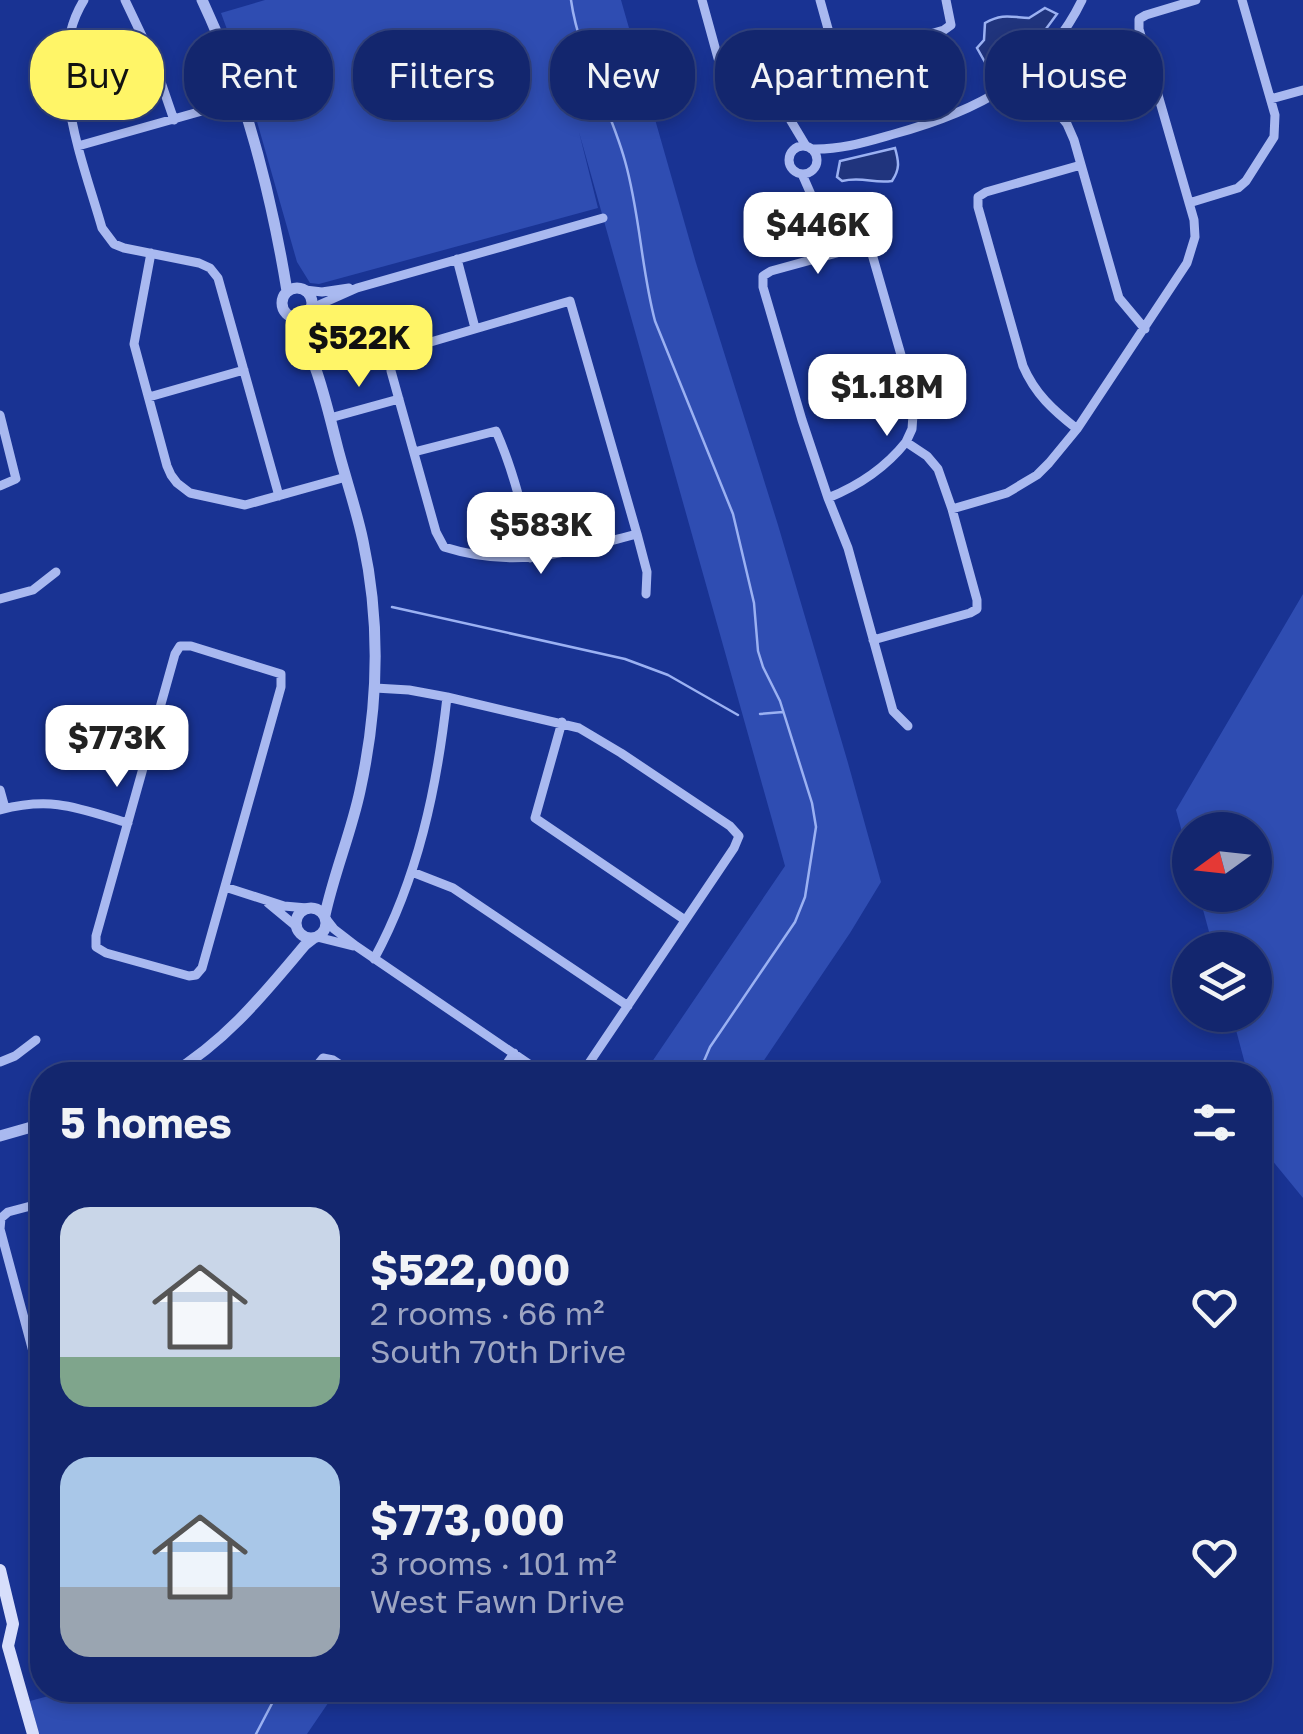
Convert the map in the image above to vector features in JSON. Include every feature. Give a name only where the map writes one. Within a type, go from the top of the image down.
[{"type":"main road","points":[[0,1570],[13,1624],[3,1644],[33,1734]]},
{"type":"street","points":[[84,0],[71,32],[67,70],[69,109],[102,228],[108,238],[124,248],[199,263],[218,278],[280,496]]},
{"type":"street","points":[[124,0],[153,58],[174,120]]},
{"type":"street","points":[[202,0],[215,30]]},
{"type":"street","points":[[702,0],[715,47]]},
{"type":"street","points":[[820,0],[828,30]]},
{"type":"street","points":[[944,30],[951,25],[946,0]]},
{"type":"street","points":[[1063,30],[1082,0]]},
{"type":"street","points":[[952,509],[996,497],[1024,484],[1049,464],[1077,429],[1187,263],[1195,237],[1189,204],[1139,20],[1196,0]]},
{"type":"street","points":[[1189,204],[1238,188],[1274,137],[1275,115],[1242,0]]},
{"type":"street","points":[[1271,100],[1303,90]]},
{"type":"street","points":[[791,122],[790,167],[810,169],[838,150],[948,118],[985,100]]},
{"type":"street","points":[[78,146],[184,117]]},
{"type":"street","points":[[246,120],[280,243],[298,290],[312,298],[309,329],[314,362]]},
{"type":"street","points":[[1064,120],[1074,140],[1119,298],[1144,329]]},
{"type":"street","points":[[791,122],[816,154],[810,169],[813,199],[829,254]]},
{"type":"street","points":[[790,153],[796,147],[838,150]]},
{"type":"street","points":[[1077,429],[1042,400],[1022,366],[978,197],[1081,165]]},
{"type":"street","points":[[191,1062],[238,1023],[284,969],[325,930],[337,869],[360,795],[369,742],[376,647],[363,542],[314,362],[282,300],[298,290],[328,292],[357,288],[603,218]]},
{"type":"street","points":[[828,498],[859,483],[896,455],[912,429],[914,400],[872,254],[862,246],[771,271],[763,276],[763,286],[828,498],[848,548],[894,711],[908,726]]},
{"type":"street","points":[[150,253],[134,344],[170,475],[190,493],[245,505],[346,478]]},
{"type":"street","points":[[457,259],[476,328]]},
{"type":"street","points":[[292,318],[302,318],[357,288]]},
{"type":"street","points":[[637,534],[530,558],[478,556],[444,547],[436,532],[391,371],[390,354],[570,302],[648,572],[646,594]]},
{"type":"street","points":[[148,397],[244,370]]},
{"type":"street","points":[[330,418],[399,399]]},
{"type":"street","points":[[0,415],[16,479],[0,486]]},
{"type":"street","points":[[414,452],[496,431],[529,540],[530,558]]},
{"type":"street","points":[[874,640],[977,608],[938,470],[927,456],[906,442]]},
{"type":"street","points":[[0,599],[33,590],[56,572]]},
{"type":"street","points":[[180,646],[192,646],[281,674],[281,687],[225,887],[202,968],[196,974],[189,976],[96,947],[128,823],[180,646]]},
{"type":"street","points":[[375,688],[448,697],[579,728],[730,826],[739,836],[590,1062]]},
{"type":"street","points":[[374,959],[412,872],[441,756],[448,697]]},
{"type":"street","points":[[562,722],[535,818],[685,920]]},
{"type":"street","points":[[0,790],[2,809],[27,803],[61,803],[128,823]]},
{"type":"street","points":[[284,969],[297,918],[322,896],[337,869]]},
{"type":"street","points":[[412,872],[453,888],[628,1006]]},
{"type":"street","points":[[225,887],[294,908],[318,909],[334,929],[356,946],[526,1062]]},
{"type":"street","points":[[266,901],[305,937],[356,946]]},
{"type":"street","points":[[0,1062],[36,1040]]},
{"type":"street","points":[[508,1062],[514,1054]]},
{"type":"street","points":[[0,1136],[30,1127]]},
{"type":"street","points":[[30,1206],[8,1212],[1,1218],[0,1228],[30,1341]]},
{"type":"shaded area","points":[[265,0],[621,0],[630,30],[550,30],[550,120],[655,120],[881,882],[763,1062],[652,1062],[785,866],[579,132],[598,208],[319,284],[310,283],[297,262],[257,120],[333,120],[333,30],[227,30],[221,13]]},
{"type":"shaded area","points":[[1045,8],[1057,14],[1045,30],[985,30],[985,62],[977,48],[984,40],[985,23],[1002,17],[1029,18]]},
{"type":"shaded area","points":[[895,148],[898,165],[892,181],[842,181],[837,177],[840,161]]},
{"type":"shaded area","points":[[1303,594],[1303,1198],[1272,1160],[1272,1062],[1245,1062],[1237,1032],[1272,1032],[1272,932],[1209,932],[1204,912],[1272,912],[1272,812],[1177,812]]},
{"type":"shaded area","points":[[30,1702],[329,1702],[307,1734],[39,1734]]},
{"type":"waterway","points":[[571,0],[581,41],[625,161],[655,321],[733,514],[754,603],[758,651],[780,701],[816,827],[805,897],[795,922],[704,1062]]},
{"type":"waterway","points":[[392,607],[625,659],[668,675],[738,715]]},
{"type":"waterway","points":[[760,714],[783,712]]},
{"type":"waterway","points":[[256,1734],[273,1702]]}]
